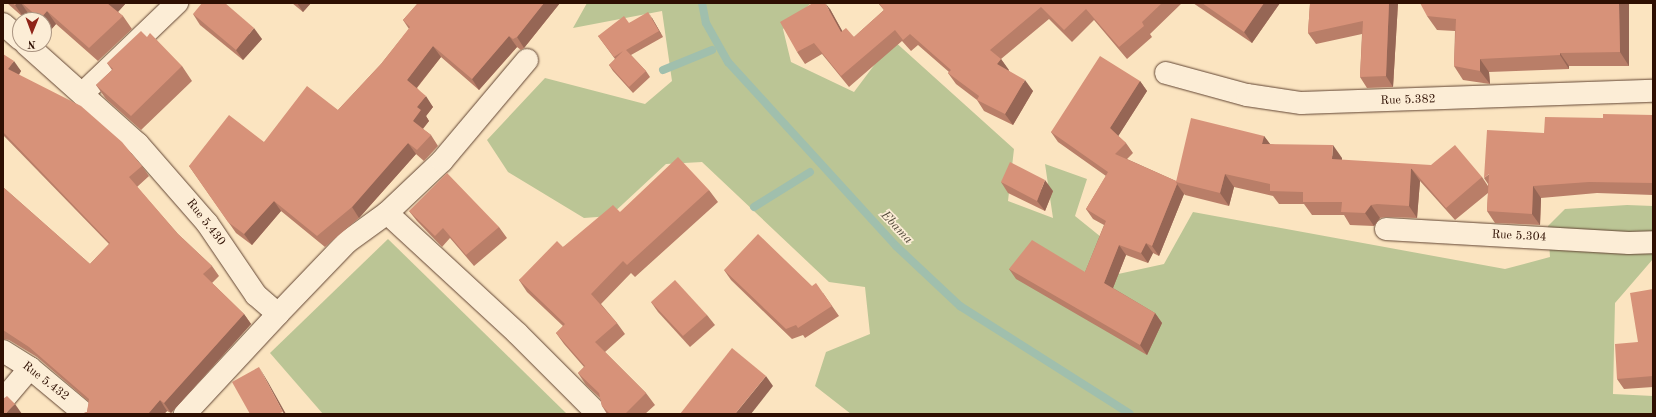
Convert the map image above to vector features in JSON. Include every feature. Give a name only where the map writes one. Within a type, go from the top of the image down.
[{"type":"street","points":[[82,94],[177,3]]},
{"type":"street","points":[[3,24],[12,32]]},
{"type":"street","name":"Rue 5.430","points":[[35,52],[138,144],[207,223],[256,295],[278,314]]},
{"type":"street","points":[[185,414],[347,242],[387,213],[442,161],[527,60]]},
{"type":"street","name":"Rue 5.382","points":[[1166,73],[1247,95],[1301,103],[1653,91]]},
{"type":"street","points":[[387,213],[518,334],[598,414]]},
{"type":"street","name":"Rue 5.304","points":[[1386,229],[1629,243],[1653,242]]},
{"type":"street","name":"Rue 5.432","points":[[3,351],[30,368],[85,414]]},
{"type":"street","points":[[3,400],[30,368]]},
{"type":"green space","points":[[587,3],[811,3],[783,29],[791,62],[854,92],[893,40],[1014,149],[1008,201],[1053,218],[1045,164],[1087,179],[1075,216],[1101,237],[1109,276],[1164,264],[1193,212],[1505,269],[1550,257],[1548,226],[1565,209],[1627,205],[1653,206],[1653,259],[1615,303],[1613,394],[1653,396],[1653,414],[851,414],[815,386],[826,352],[870,334],[865,287],[829,282],[702,162],[666,164],[610,216],[584,218],[508,172],[487,140],[545,78],[645,104],[672,81],[662,11],[573,28]]},
{"type":"green space","points":[[388,239],[567,414],[323,414],[270,353]]},
{"type":"building","points":[[22,3],[107,3],[123,16],[89,48],[52,15],[52,12],[32,12]]},
{"type":"building","points":[[202,3],[225,3],[254,28],[236,50],[193,14]]},
{"type":"building","points":[[418,3],[544,3],[517,37],[513,39],[509,36],[472,79],[433,46],[407,80],[426,96],[417,107],[421,110],[413,121],[431,135],[417,150],[408,143],[352,207],[317,236],[274,201],[244,234],[228,222],[189,166],[229,115],[264,142],[307,86],[338,110],[381,64],[410,27],[403,20]]},
{"type":"building","points":[[813,3],[825,3],[841,32],[846,28],[854,37],[884,10],[879,3],[1162,3],[1142,22],[1144,26],[1119,47],[1086,9],[1064,30],[1041,7],[990,50],[1001,59],[997,64],[1025,80],[1005,114],[977,100],[979,96],[948,73],[951,70],[910,34],[903,40],[895,30],[841,76],[814,43],[797,52],[780,22]]},
{"type":"building","points":[[1202,3],[1264,3],[1244,32]]},
{"type":"building","points":[[1310,3],[1389,3],[1386,76],[1360,77],[1363,21],[1308,33]]},
{"type":"building","points":[[1420,3],[1619,3],[1620,52],[1560,53],[1560,55],[1480,59],[1480,71],[1454,66],[1456,19],[1427,16]]},
{"type":"building","points":[[648,12],[659,31],[626,50],[646,71],[629,87],[609,65],[623,51],[614,57],[598,36],[624,16],[629,23]]},
{"type":"building","points":[[141,31],[147,37],[150,33],[182,66],[131,116],[96,85],[113,69],[107,63]]},
{"type":"building","points":[[3,54],[14,61],[8,69],[81,106],[122,142],[142,166],[129,177],[178,234],[212,266],[203,274],[244,314],[164,403],[160,400],[148,414],[81,414],[87,412],[89,399],[29,347],[3,330],[3,187],[90,264],[110,243],[3,132]]},
{"type":"building","points":[[1100,56],[1140,81],[1110,128],[1126,143],[1115,154],[1176,181],[1177,184],[1152,246],[1146,243],[1141,253],[1119,245],[1104,283],[1155,313],[1140,345],[1009,269],[1032,240],[1085,272],[1106,221],[1086,209],[1108,172],[1051,132]]},
{"type":"building","points":[[1603,114],[1653,115],[1653,183],[1589,182],[1533,186],[1532,214],[1487,211],[1489,174],[1484,178],[1487,130],[1544,133],[1545,117],[1603,118]]},
{"type":"building","points":[[1191,118],[1264,136],[1262,144],[1333,145],[1332,159],[1431,165],[1455,145],[1482,177],[1446,208],[1411,168],[1409,206],[1377,204],[1371,205],[1365,213],[1341,212],[1342,202],[1303,202],[1303,192],[1270,191],[1270,184],[1225,174],[1220,193],[1176,182]]},
{"type":"building","points":[[678,157],[709,190],[627,265],[623,261],[591,294],[617,323],[595,342],[646,393],[625,414],[610,414],[602,406],[599,393],[578,373],[585,366],[556,333],[565,324],[519,280],[557,241],[563,247],[613,205],[620,212]]},
{"type":"building","points":[[1010,162],[1045,180],[1037,201],[1001,182]]},
{"type":"building","points":[[447,173],[499,227],[466,255],[443,228],[435,236],[409,211]]},
{"type":"building","points":[[758,234],[812,286],[816,283],[832,306],[798,328],[796,325],[786,329],[724,270]]},
{"type":"building","points":[[675,280],[707,315],[683,336],[651,302]]},
{"type":"building","points":[[1653,289],[1653,376],[1617,379],[1615,344],[1638,342],[1630,293]]},
{"type":"building","points":[[732,348],[766,376],[735,414],[680,414]]},
{"type":"building","points":[[259,367],[283,412],[280,413],[281,414],[250,414],[232,382]]},
{"type":"building","points":[[7,396],[15,404],[5,414],[3,414],[3,399]]},
{"type":"waterway","name":"Ebama","points":[[702,3],[706,23],[728,62],[896,246],[960,306],[1130,414]]},
{"type":"waterway","points":[[663,70],[712,50]]},
{"type":"waterway","points":[[754,207],[810,172]]}]
